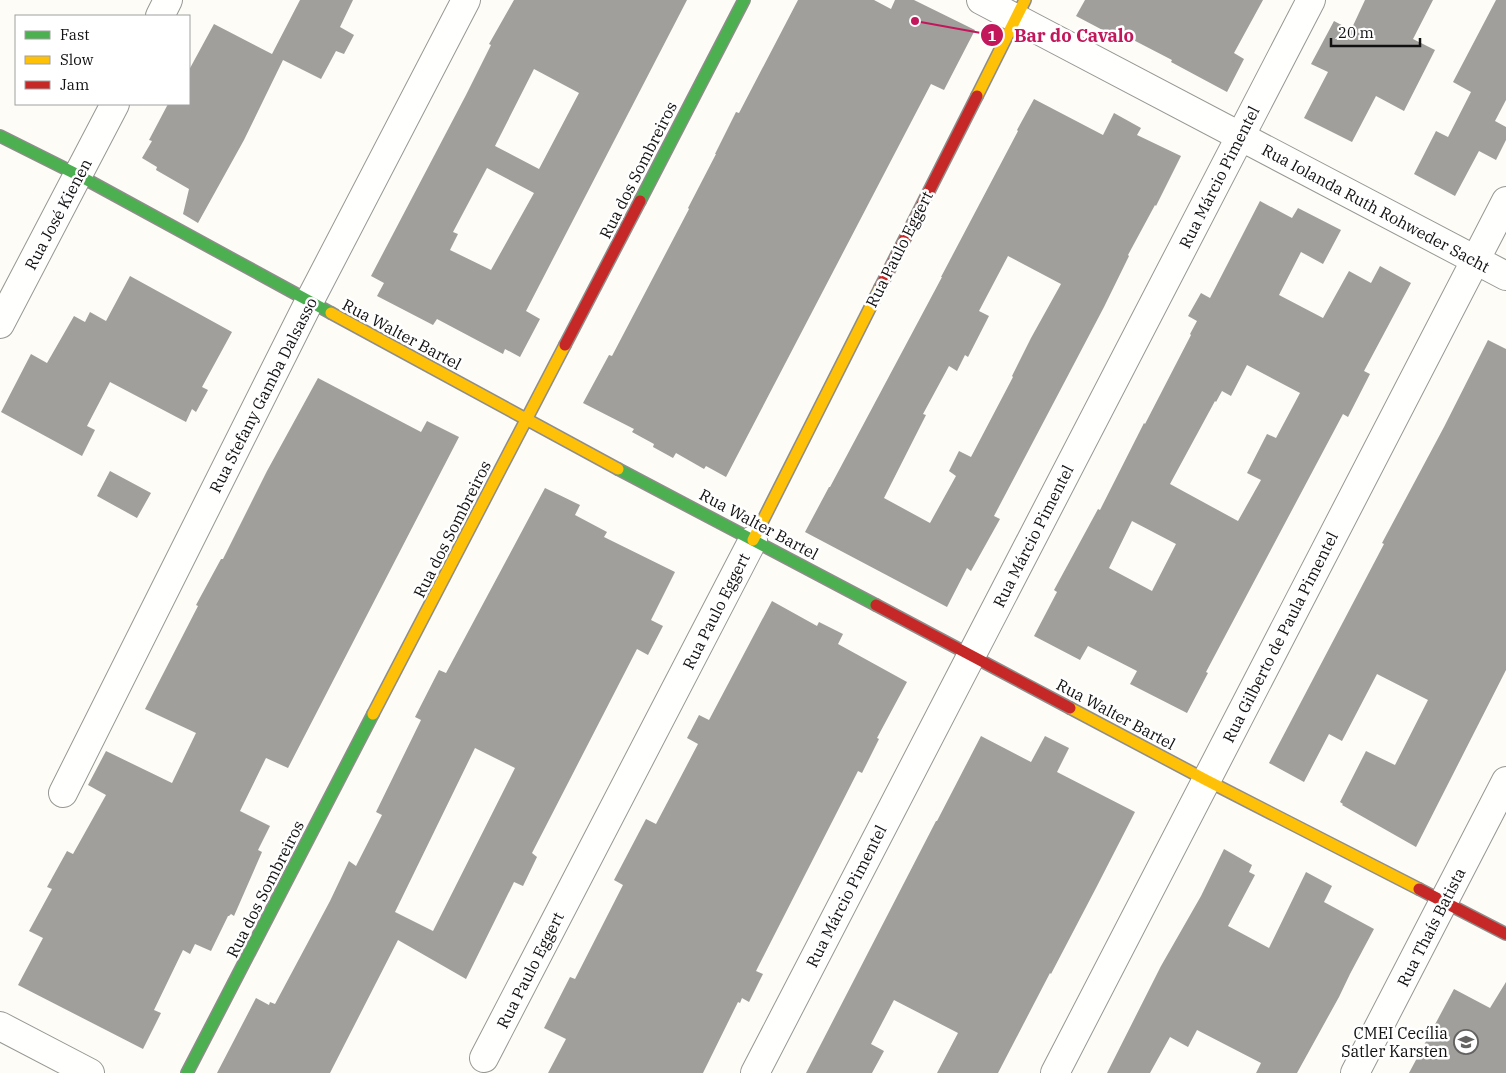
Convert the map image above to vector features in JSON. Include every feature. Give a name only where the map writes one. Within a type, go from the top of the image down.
[{"type":"street","points":[[160,15],[168,0]]},
{"type":"street","name":"Rua Stefany Gamba Dalsasso","points":[[64,793],[310,302],[466,0]]},
{"type":"street","name":"Rua dos Sombreiros","points":[[187,1073],[744,0]]},
{"type":"street","name":"Rua Iolanda Ruth Rohweder Sacht","points":[[981,0],[1020,9],[1240,137],[1506,276]]},
{"type":"street","name":"Rua Márcio Pimentel","points":[[755,1073],[1311,0]]},
{"type":"street","name":"Rua Paulo Eggert","points":[[484,1058],[753,540],[1020,9]]},
{"type":"street","name":"Rua José Kienen","points":[[0,324],[114,105]]},
{"type":"street","name":"Rua Walter Bartel","points":[[0,136],[78,176],[527,420],[971,656],[1206,780],[1506,934]]},
{"type":"street","name":"Rua Gilberto de Paula Pimentel","points":[[1055,1073],[1506,202]]},
{"type":"street","name":"Rua Thaís Batista","points":[[1355,1073],[1506,781]]},
{"type":"street","points":[[0,1026],[90,1073]]},
{"type":"building","points":[[300,0],[353,0],[340,27],[354,35],[344,54],[336,51],[321,79],[283,60],[244,140],[198,223],[183,214],[189,189],[156,170],[157,167],[142,158],[152,141],[149,140],[167,105],[190,105],[190,68],[214,24],[272,54]]},
{"type":"building","points":[[514,0],[687,0],[526,311],[540,319],[520,357],[505,349],[503,354],[437,319],[433,325],[377,296],[384,283],[371,276],[466,95],[491,45],[489,44]],"holes":[[[534,69],[579,93],[539,169],[495,146]],[[487,168],[534,193],[491,270],[450,250],[458,234],[453,232]]]},
{"type":"building","points":[[798,0],[874,0],[891,9],[895,0],[914,0],[975,30],[944,90],[931,84],[726,477],[706,466],[704,469],[676,453],[673,458],[653,447],[654,444],[632,432],[634,429],[583,403],[609,355],[612,356],[689,209],[736,112],[739,113]]},
{"type":"building","points":[[1085,0],[1263,0],[1234,53],[1244,59],[1227,92],[1171,62],[1172,60],[1114,30],[1112,35],[1076,16]]},
{"type":"building","points":[[1365,0],[1433,0],[1413,39],[1435,50],[1404,111],[1376,96],[1352,142],[1304,118],[1328,72],[1311,64],[1334,21],[1351,30]]},
{"type":"building","points":[[1496,0],[1506,0],[1506,100],[1495,121],[1506,127],[1506,140],[1496,160],[1479,151],[1455,196],[1414,174],[1436,131],[1448,137],[1471,92],[1453,82]]},
{"type":"building","points":[[1034,99],[1103,135],[1114,113],[1141,128],[1137,135],[1181,156],[994,516],[1000,519],[971,571],[967,568],[947,607],[805,532],[942,277]],"holes":[[[1008,256],[1061,284],[1031,338],[971,457],[959,451],[949,471],[956,476],[930,523],[884,498],[926,415],[923,414],[949,366],[957,371],[965,355],[968,357],[989,316],[979,311]]]},
{"type":"building","points":[[1260,201],[1292,218],[1298,208],[1341,230],[1323,264],[1301,252],[1279,295],[1323,318],[1349,271],[1371,283],[1380,266],[1411,283],[1364,371],[1370,374],[1348,417],[1343,414],[1206,672],[1208,673],[1187,713],[1130,684],[1137,671],[1088,646],[1080,660],[1034,636],[1057,592],[1054,590],[1098,509],[1100,510],[1191,335],[1197,321],[1188,316],[1201,293],[1210,298]],"holes":[[[1247,365],[1300,393],[1276,438],[1267,434],[1247,473],[1261,480],[1238,521],[1170,484],[1215,401],[1222,391],[1231,396]],[[1132,521],[1176,544],[1152,591],[1109,568]]]},
{"type":"building","points":[[130,276],[232,332],[202,387],[208,390],[196,412],[192,409],[186,422],[110,382],[87,426],[95,430],[82,456],[1,412],[31,354],[47,363],[74,316],[85,322],[90,312],[106,321]]},
{"type":"building","points":[[1488,340],[1506,349],[1506,670],[1416,847],[1342,805],[1340,802],[1366,751],[1395,765],[1428,700],[1377,674],[1342,741],[1329,734],[1304,782],[1269,763]]},
{"type":"building","points":[[318,378],[421,432],[427,421],[459,437],[288,768],[266,758],[240,811],[270,826],[258,850],[262,852],[234,916],[231,914],[228,916],[211,951],[195,944],[190,954],[183,950],[154,1010],[161,1013],[143,1049],[18,985],[43,938],[29,931],[52,889],[47,887],[67,851],[73,854],[106,795],[88,785],[106,751],[172,783],[196,733],[145,709],[198,606],[196,605],[221,559],[223,559],[267,471]]},
{"type":"building","points":[[110,471],[151,493],[137,518],[97,496]]},
{"type":"building","points":[[545,488],[580,505],[575,515],[607,532],[604,537],[675,572],[651,620],[663,626],[648,655],[637,649],[532,853],[537,857],[523,886],[514,882],[466,979],[398,940],[330,1073],[217,1073],[256,998],[269,1005],[270,1002],[275,1004],[330,901],[349,861],[356,866],[382,815],[376,812],[421,720],[415,717],[439,670],[446,673]],"holes":[[[475,748],[515,768],[433,931],[395,912]]]},
{"type":"building","points":[[772,601],[817,626],[819,622],[843,634],[838,644],[907,682],[877,738],[879,739],[862,773],[858,771],[756,971],[763,974],[749,1002],[742,998],[740,1003],[738,1002],[703,1073],[548,1073],[566,1039],[544,1028],[570,977],[575,979],[623,885],[614,880],[646,819],[656,824],[698,744],[687,738],[699,715],[709,720]]},
{"type":"building","points":[[981,736],[1031,762],[1045,736],[1069,748],[1057,772],[1135,812],[1096,888],[998,1073],[937,1073],[958,1033],[894,1000],[871,1044],[884,1051],[872,1073],[806,1073],[936,821]]},
{"type":"building","points":[[1224,849],[1252,865],[1249,872],[1255,875],[1228,926],[1269,948],[1306,872],[1332,886],[1324,902],[1374,929],[1339,997],[1297,1073],[1256,1073],[1261,1063],[1197,1030],[1188,1047],[1170,1037],[1150,1073],[1107,1073],[1161,966],[1201,896]]},
{"type":"building","name":"CMEI Cecília Satler Karsten","points":[[1506,982],[1506,1073],[1409,1073],[1454,989],[1490,1008]]},
{"type":"traffic: fast","points":[[640,201],[744,0]]},
{"type":"traffic: fast","points":[[0,136],[78,175],[331,313]]},
{"type":"traffic: fast","points":[[618,469],[876,605]]},
{"type":"traffic: fast","points":[[187,1073],[373,714]]},
{"type":"traffic: slow","points":[[977,96],[1025,0]]},
{"type":"traffic: slow","points":[[753,540],[880,288]]},
{"type":"traffic: slow","points":[[331,313],[618,469]]},
{"type":"traffic: slow","points":[[373,714],[565,345]]},
{"type":"traffic: slow","points":[[1070,708],[1419,889]]},
{"type":"traffic: jam","points":[[880,288],[977,96]]},
{"type":"traffic: jam","points":[[565,345],[640,201]]},
{"type":"traffic: jam","points":[[876,605],[1070,708]]},
{"type":"traffic: jam","points":[[1419,889],[1506,934]]},
{"type":"place","name":"Bar do Cavalo","points":[[915,21]]},
{"type":"place","name":"CMEI Cecília Satler Karsten","points":[[1466,1042]]}]
